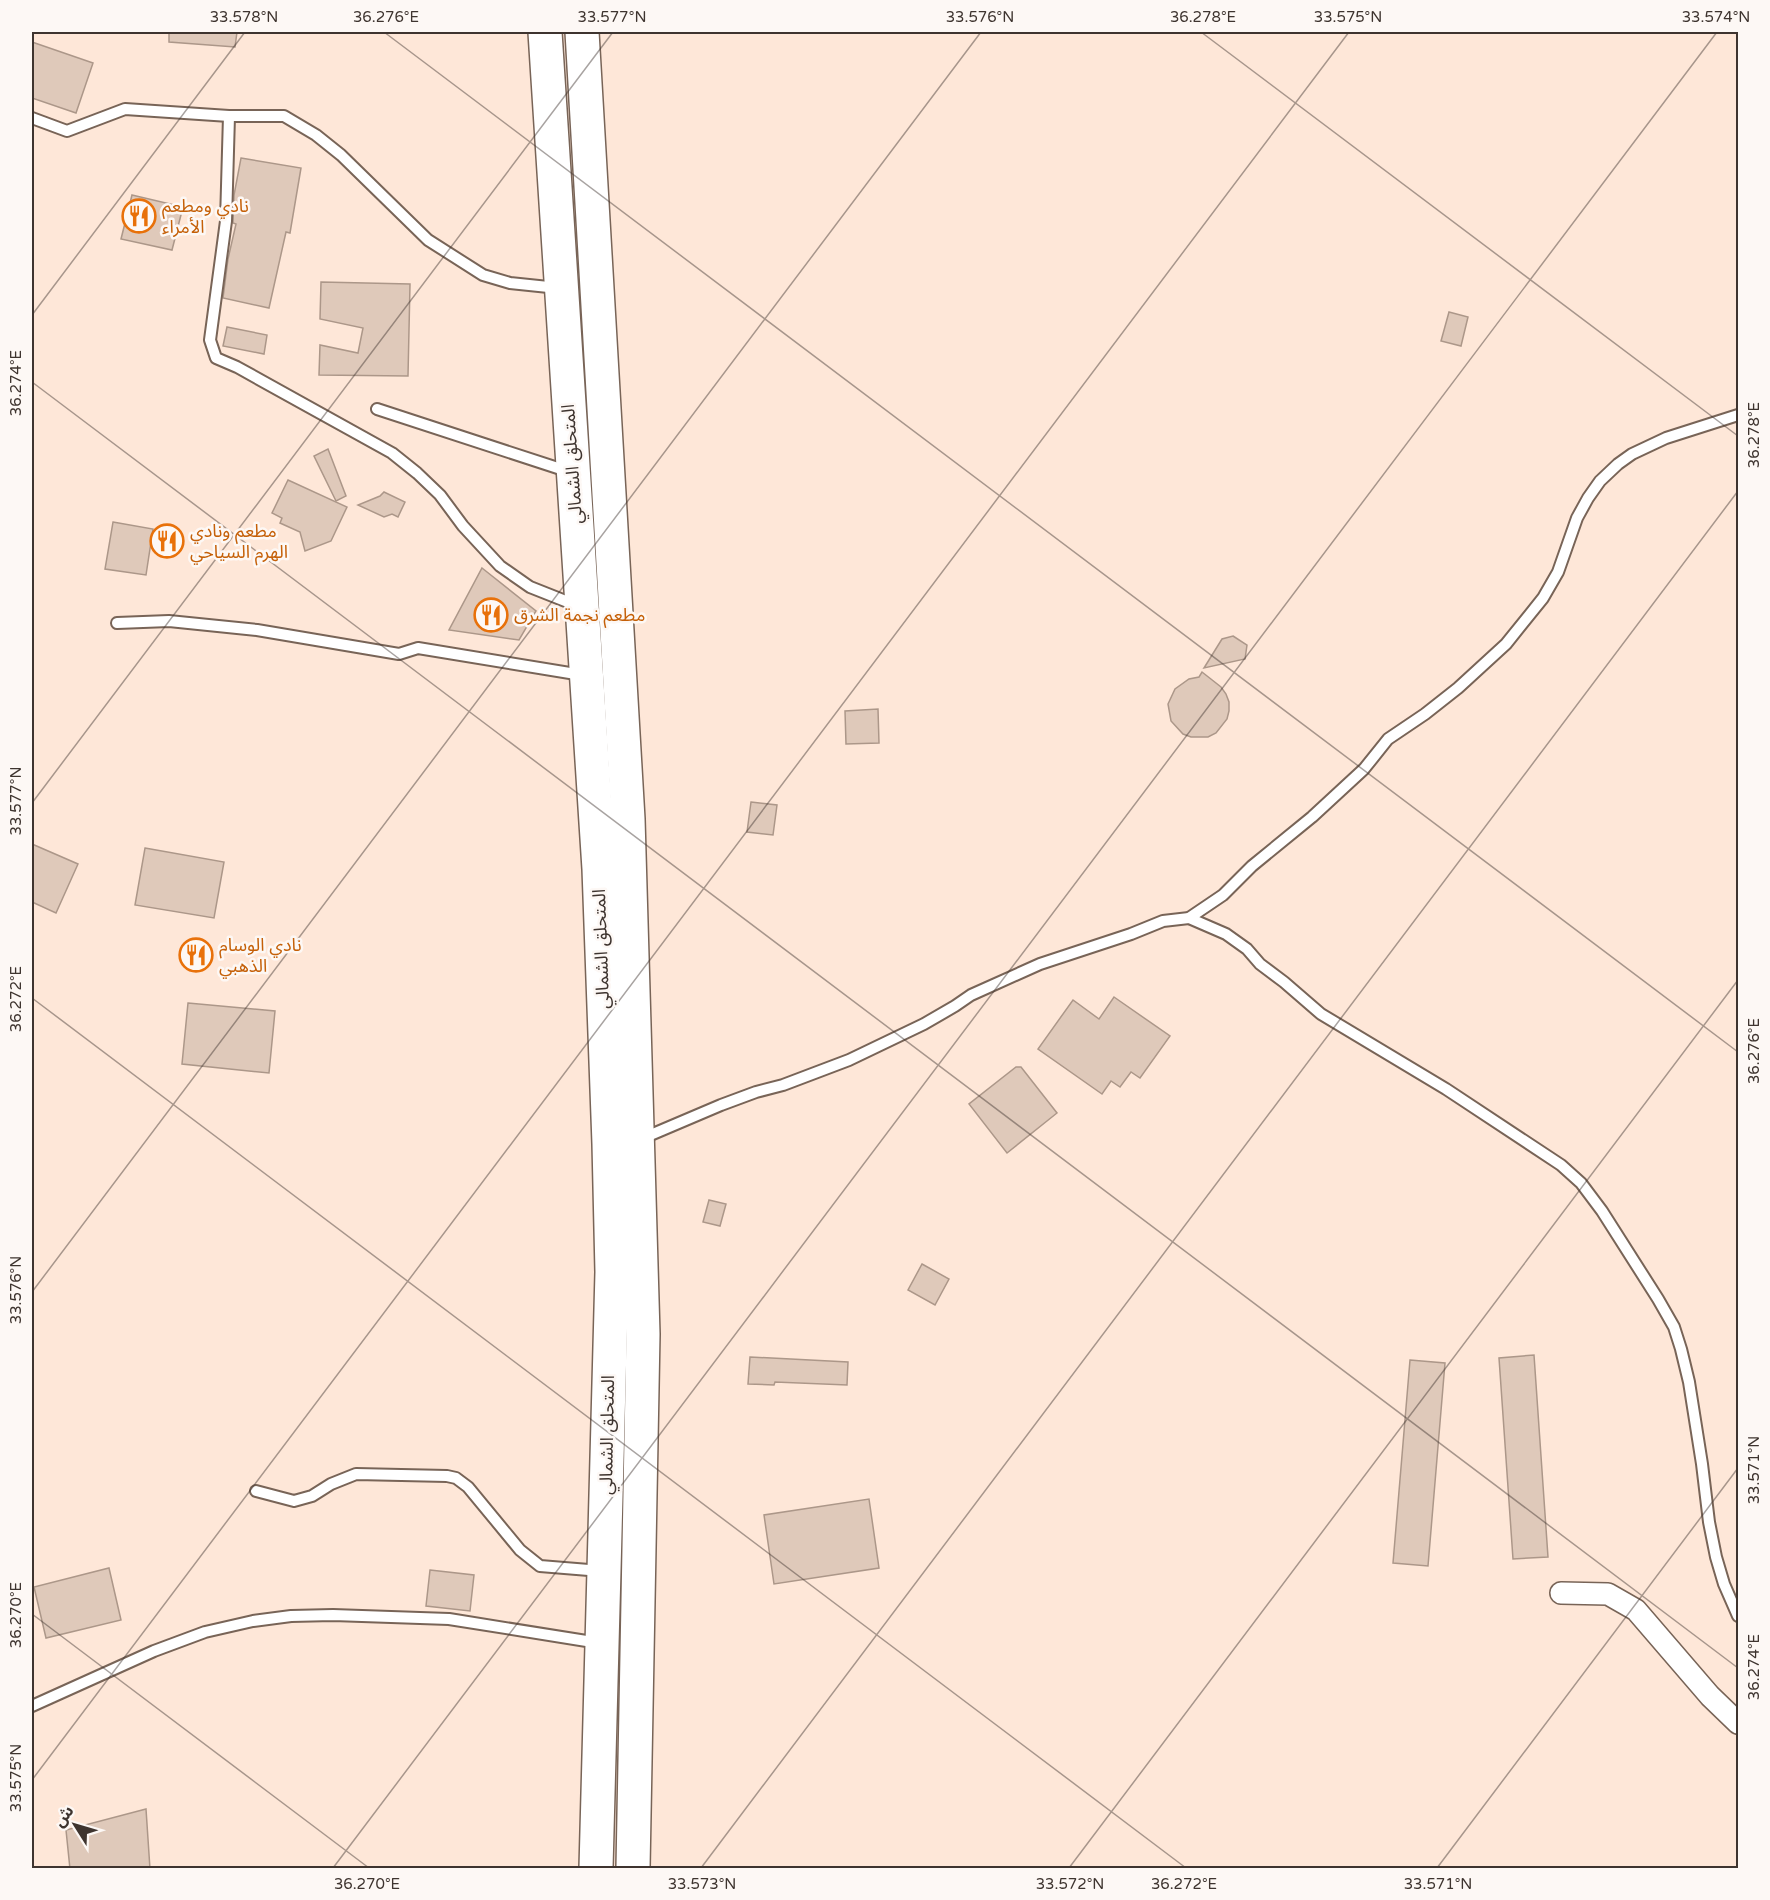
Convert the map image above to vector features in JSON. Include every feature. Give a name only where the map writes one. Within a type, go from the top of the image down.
[{"type":"highway","name":"المتحلق الشمالي","points":[[545,32],[599,869],[612,1272],[596,1869]]},
{"type":"highway","name":"المتحلق الشمالي","points":[[582,32],[628,819],[644,1334],[633,1869]]},
{"type":"street","points":[[1561,1593],[1608,1594],[1636,1610],[1710,1696],[1738,1723]]},
{"type":"lane","points":[[32,118],[67,131],[125,109],[229,116],[284,116],[315,135],[340,155],[428,240],[483,275],[510,283],[561,289]]},
{"type":"lane","points":[[229,116],[226,221],[210,340],[216,358],[237,367],[392,453],[440,495],[463,526],[500,566],[530,586],[581,607]]},
{"type":"lane","points":[[377,410],[573,473]]},
{"type":"lane","points":[[638,1141],[721,1105],[756,1092],[783,1086],[849,1060],[924,1024],[971,995],[1040,964],[1163,921],[1189,918],[1223,895],[1252,866],[1312,817],[1364,769],[1388,739],[1450,695],[1506,644],[1543,598],[1558,572],[1577,518],[1588,498],[1600,481],[1618,464],[1632,454],[1666,438],[1738,415]]},
{"type":"lane","points":[[117,623],[169,621],[257,630],[399,654],[418,648],[586,676]]},
{"type":"lane","points":[[1189,918],[1226,934],[1247,949],[1260,964],[1320,1014],[1446,1089],[1561,1165],[1581,1183],[1627,1250],[1674,1327],[1689,1382],[1716,1557],[1724,1584],[1738,1616]]},
{"type":"lane","points":[[256,1491],[294,1501],[312,1496],[331,1484],[356,1474],[456,1478],[468,1486],[520,1550],[540,1566],[604,1571]]},
{"type":"lane","points":[[32,1706],[154,1651],[205,1632],[253,1621],[291,1616],[333,1615],[448,1619],[602,1643]]},
{"type":"building","points":[[169,32],[237,32],[235,47],[169,42]]},
{"type":"building","points":[[32,42],[93,63],[76,113],[32,98]]},
{"type":"building","points":[[241,158],[301,168],[290,233],[286,232],[269,308],[223,298],[228,259],[236,224],[233,223],[234,195]]},
{"type":"building","points":[[132,195],[183,207],[172,250],[121,239]]},
{"type":"building","points":[[321,282],[410,284],[408,376],[319,375],[320,345],[358,353],[363,328],[320,319]]},
{"type":"building","points":[[1449,312],[1468,317],[1461,346],[1441,341]]},
{"type":"building","points":[[227,327],[267,335],[264,354],[223,346]]},
{"type":"building","points":[[328,449],[346,496],[336,501],[314,456]]},
{"type":"building","points":[[288,480],[347,507],[331,541],[305,551],[300,532],[280,523],[282,518],[272,513]]},
{"type":"building","points":[[384,492],[405,502],[398,517],[392,514],[384,517],[358,505],[380,496]]},
{"type":"building","points":[[113,522],[153,529],[146,575],[105,569]]},
{"type":"building","points":[[482,568],[536,611],[519,640],[449,630]]},
{"type":"building","points":[[1233,636],[1247,645],[1245,659],[1204,668],[1222,639]]},
{"type":"building","points":[[1202,672],[1226,694],[1229,711],[1227,719],[1216,733],[1208,737],[1191,737],[1183,734],[1171,721],[1168,704],[1175,689],[1189,679],[1199,677]]},
{"type":"building","points":[[878,709],[879,743],[846,744],[845,711]]},
{"type":"building","points":[[751,802],[777,805],[773,835],[747,832]]},
{"type":"building","points":[[32,844],[78,864],[56,913],[32,902]]},
{"type":"building","points":[[145,848],[224,862],[214,918],[135,905]]},
{"type":"building","points":[[1114,997],[1170,1036],[1140,1078],[1131,1072],[1120,1087],[1111,1081],[1102,1094],[1038,1049],[1073,1000],[1099,1019]]},
{"type":"building","points":[[188,1003],[275,1011],[269,1073],[182,1064]]},
{"type":"building","points":[[1016,1067],[1021,1067],[1057,1113],[1007,1153],[969,1104]]},
{"type":"building","points":[[709,1200],[726,1204],[720,1226],[703,1222]]},
{"type":"building","points":[[922,1264],[949,1279],[935,1305],[908,1290]]},
{"type":"building","points":[[1534,1355],[1548,1557],[1513,1559],[1499,1358]]},
{"type":"building","points":[[750,1357],[848,1362],[847,1385],[775,1382],[774,1385],[748,1384]]},
{"type":"building","points":[[1410,1360],[1445,1363],[1428,1566],[1393,1563]]},
{"type":"building","points":[[869,1499],[879,1568],[774,1584],[764,1515]]},
{"type":"building","points":[[109,1568],[121,1620],[46,1638],[34,1587]]},
{"type":"building","points":[[430,1570],[474,1575],[470,1611],[426,1606]]},
{"type":"building","points":[[146,1809],[150,1869],[70,1869],[66,1830]]},
{"type":"place","name":"نادي ومطعم الأمراء","points":[[139,216]]},
{"type":"place","name":"مطعم ونادي الهرم السياحي","points":[[167,541]]},
{"type":"place","name":"مطعم نجمة الشرق","points":[[491,615]]},
{"type":"place","name":"نادي الوسام الذهبي","points":[[196,955]]}]
